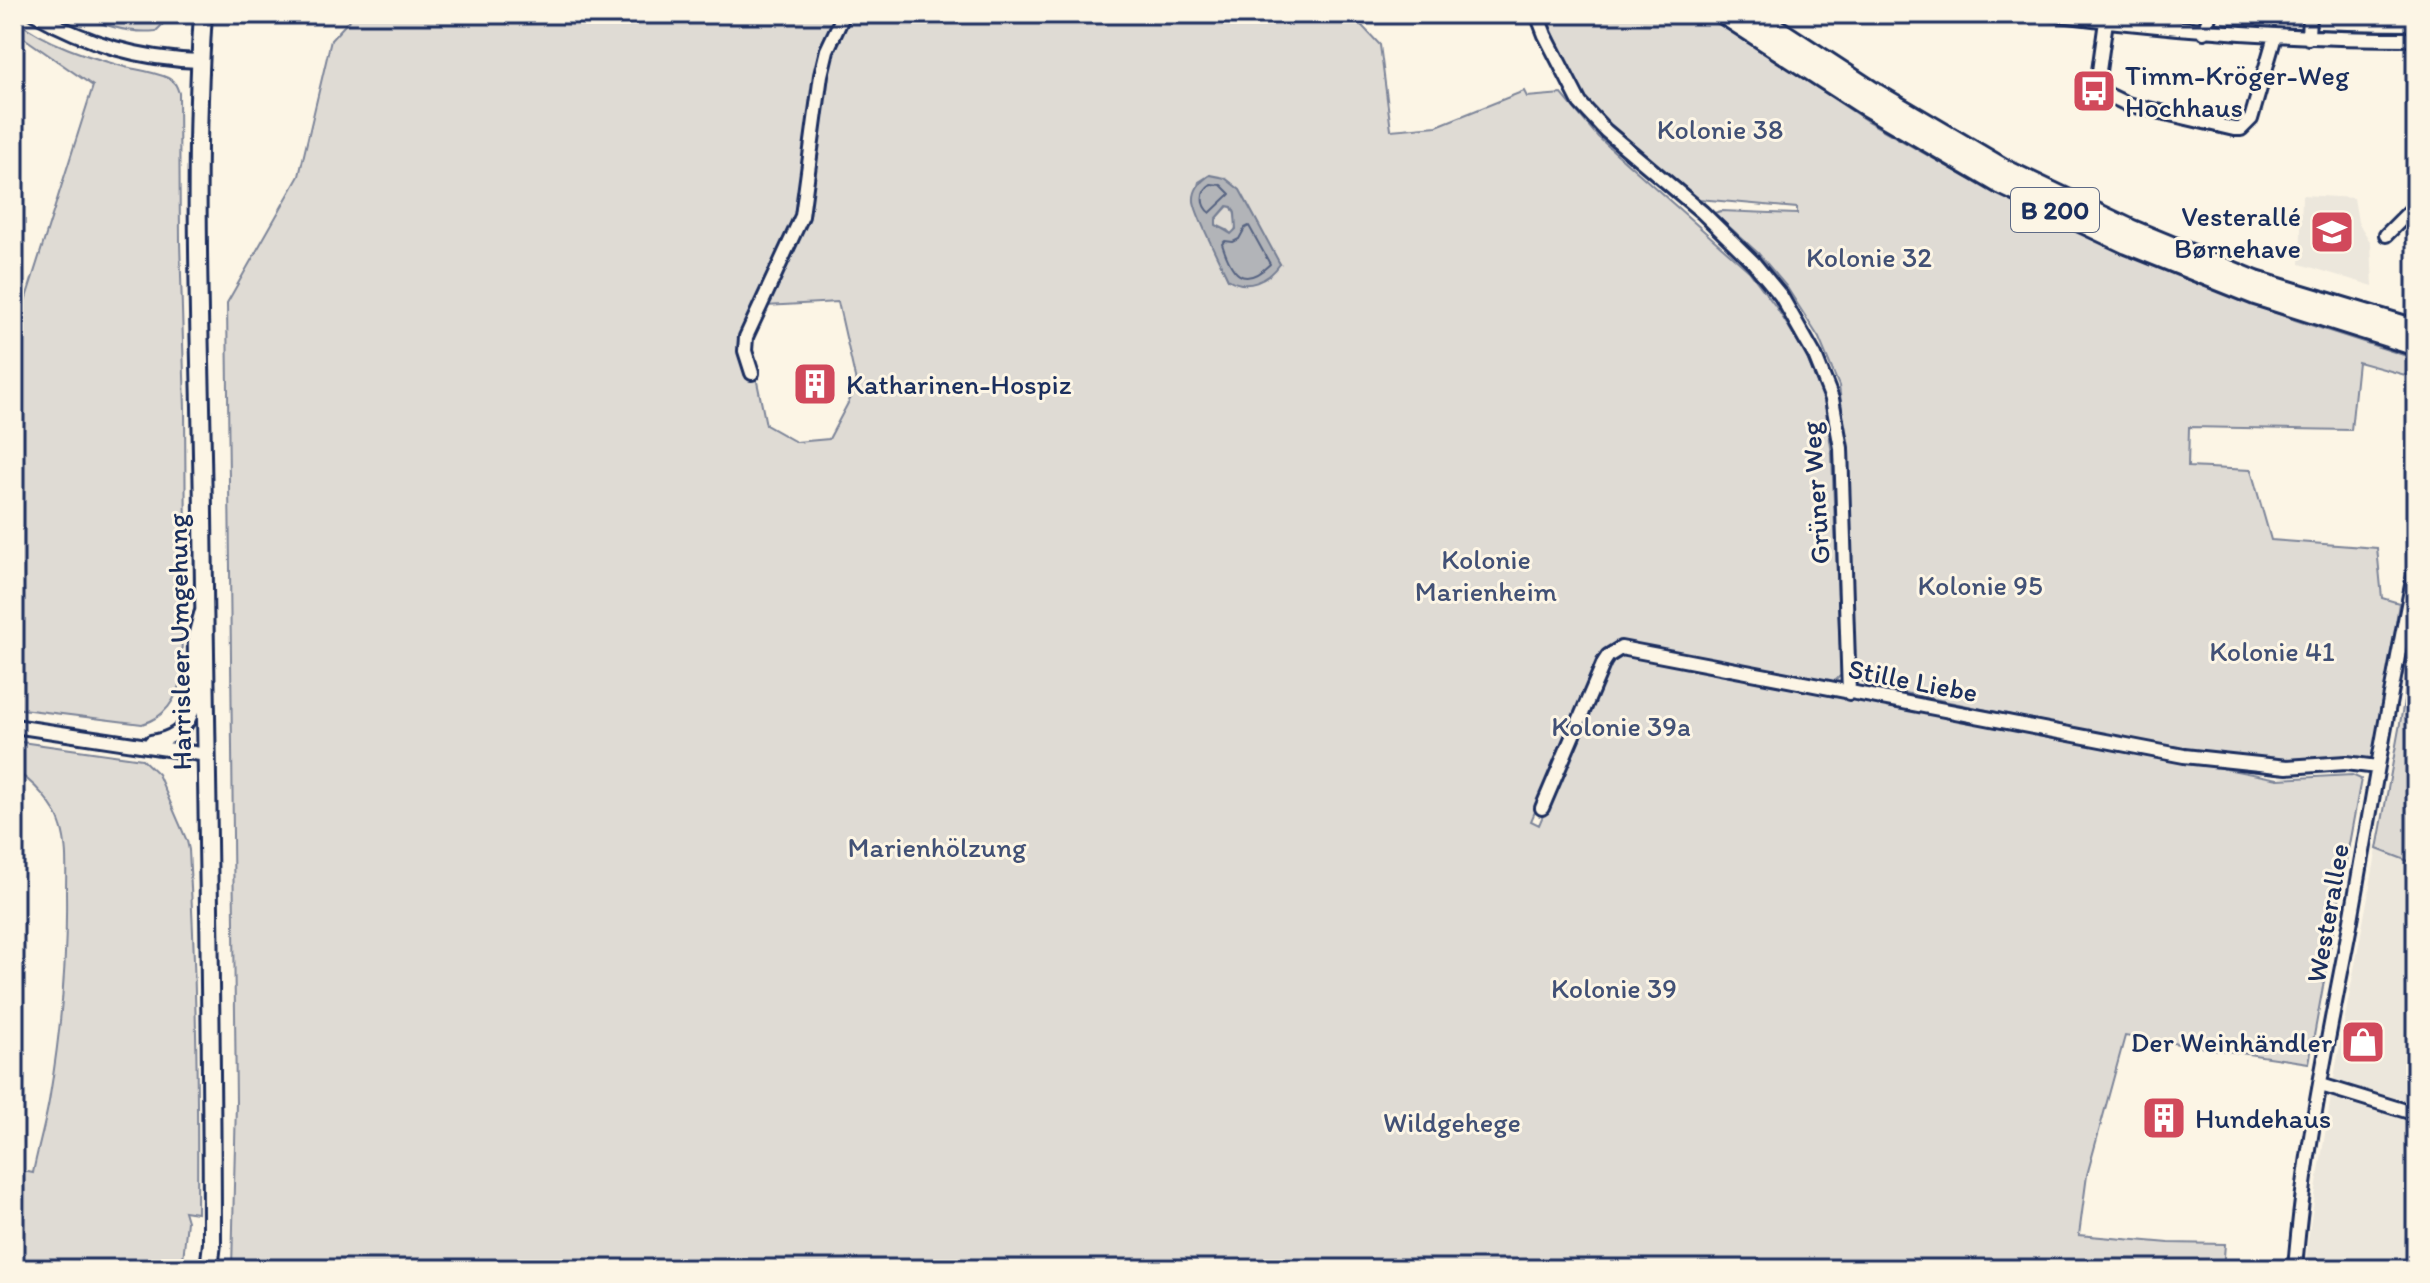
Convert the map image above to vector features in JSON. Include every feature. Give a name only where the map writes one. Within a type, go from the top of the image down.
[{"type":"highway","name":"B 200","points":[[1723,14],[1864,105],[2000,184],[2127,244],[2255,295],[2416,346]]},
{"type":"highway","name":"B 200","points":[[1754,14],[1872,91],[2006,170],[2130,229],[2256,281],[2416,329]]},
{"type":"main road","name":"Harrisleer Umgehung","points":[[203,14],[199,222],[212,1077],[212,1243],[209,1269]]},
{"type":"street","points":[[35,14],[74,35],[130,53],[200,61]]},
{"type":"street","points":[[752,373],[745,351],[746,337],[802,216],[821,75],[835,28],[844,14]]},
{"type":"street","name":"Grüner Weg","points":[[1537,14],[1580,103],[1606,131],[1702,212],[1753,262],[1781,296],[1815,356],[1832,399],[1841,448],[1849,693]]},
{"type":"street","points":[[2052,14],[2204,32],[2308,38],[2416,39]]},
{"type":"street","points":[[2204,32],[2210,14]]},
{"type":"street","points":[[2308,38],[2309,14]]},
{"type":"street","points":[[2106,21],[2099,71],[2100,84],[2106,94],[2115,101],[2234,129],[2241,129],[2251,119],[2275,36]]},
{"type":"street","points":[[2386,235],[2416,205]]},
{"type":"street","name":"Westerallee","points":[[2295,1269],[2321,1085],[2416,566]]},
{"type":"street","points":[[140,744],[163,741],[176,734],[194,709],[197,698],[195,636],[203,604]]},
{"type":"street","name":"Stille Liebe","points":[[1542,808],[1604,662],[1621,648],[2184,756],[2287,767],[2346,763],[2377,767]]},
{"type":"street","points":[[14,726],[207,755]]},
{"type":"street","points":[[2321,1085],[2416,1114]]},
{"type":"shaded area","name":"Vesterallé Børnehave","points":[[2302,195],[2354,198],[2358,222],[2371,243],[2373,286],[2300,264]]},
{"type":"shaded area","points":[[2377,849],[2416,864],[2416,1269],[2306,1269],[2308,1239],[2337,1060]]},
{"type":"green space","points":[[79,14],[173,14],[156,31],[146,32],[117,28]]},
{"type":"green space","name":"Marienhölzung","points":[[355,14],[1351,14],[1380,45],[1391,130],[1437,126],[1524,91],[1527,97],[1562,94],[1598,137],[1749,271],[1805,353],[1824,398],[1832,454],[1841,675],[1834,682],[1623,644],[1601,656],[1531,821],[1539,825],[1608,663],[1622,653],[2278,779],[2352,775],[2361,779],[2309,1063],[2125,1036],[2087,1175],[2079,1235],[2169,1243],[2225,1244],[2223,1269],[232,1269],[236,1102],[227,303],[299,176],[331,40]],"holes":[[[1210,175],[1280,264],[1228,279],[1194,201],[1199,182]],[[838,302],[857,386],[829,439],[796,442],[766,425],[749,343],[765,306]]]},
{"type":"green space","points":[[1545,14],[1707,14],[1867,121],[1966,177],[2057,223],[2176,275],[2292,319],[2416,359],[2416,378],[2358,362],[2351,430],[2189,427],[2188,467],[2251,470],[2271,540],[2377,548],[2382,598],[2399,603],[2375,763],[2285,764],[2180,750],[1867,685],[1855,675],[1848,457],[1839,386],[1819,338],[1786,286],[1758,253],[1714,213],[1797,214],[1797,208],[1699,199],[1686,193],[1597,114],[1574,81]]},
{"type":"green space","points":[[14,19],[40,36],[67,48],[168,78],[174,82],[179,93],[186,560],[181,677],[168,707],[142,724],[14,708],[14,422],[19,387],[14,376],[14,336],[93,86],[14,31]]},
{"type":"green space","points":[[1228,206],[1232,207],[1236,220],[1234,233],[1231,234],[1216,225],[1216,219]]},
{"type":"green space","points":[[2416,636],[2416,864],[2377,849]]},
{"type":"green space","points":[[14,741],[142,759],[158,774],[187,841],[195,986],[197,1213],[184,1211],[187,1221],[182,1269],[14,1269],[14,1169],[33,1173],[57,1045],[64,969],[66,851],[58,818],[49,802],[36,787],[14,771]]},
{"type":"water","points":[[1210,175],[1225,178],[1240,190],[1280,264],[1257,282],[1242,284],[1228,279],[1203,227],[1194,197],[1196,189]],"holes":[[[1227,206],[1232,207],[1236,229],[1231,234],[1216,225],[1216,219]]]},
{"type":"place","name":"Timm-Kröger-Weg Hochhaus","points":[[2094,91]]},
{"type":"place","name":"Vesterallé Børnehave","points":[[2332,232]]},
{"type":"place","name":"Katharinen-Hospiz","points":[[815,384]]},
{"type":"place","name":"Der Weinhändler","points":[[2363,1042]]},
{"type":"place","name":"Hundehaus","points":[[2164,1118]]},
{"type":"park label","name":"Kolonie 38","points":[[1720,129]]},
{"type":"park label","name":"Kolonie 32","points":[[1869,257]]},
{"type":"park label","name":"Kolonie Marienheim","points":[[1486,575]]},
{"type":"park label","name":"Kolonie 95","points":[[1980,585]]},
{"type":"park label","name":"Kolonie 41","points":[[2272,651]]},
{"type":"park label","name":"Kolonie 39a","points":[[1621,726]]},
{"type":"park label","name":"Kolonie 39","points":[[1614,988]]},
{"type":"park label","name":"Wildgehege","points":[[1452,1122]]}]
